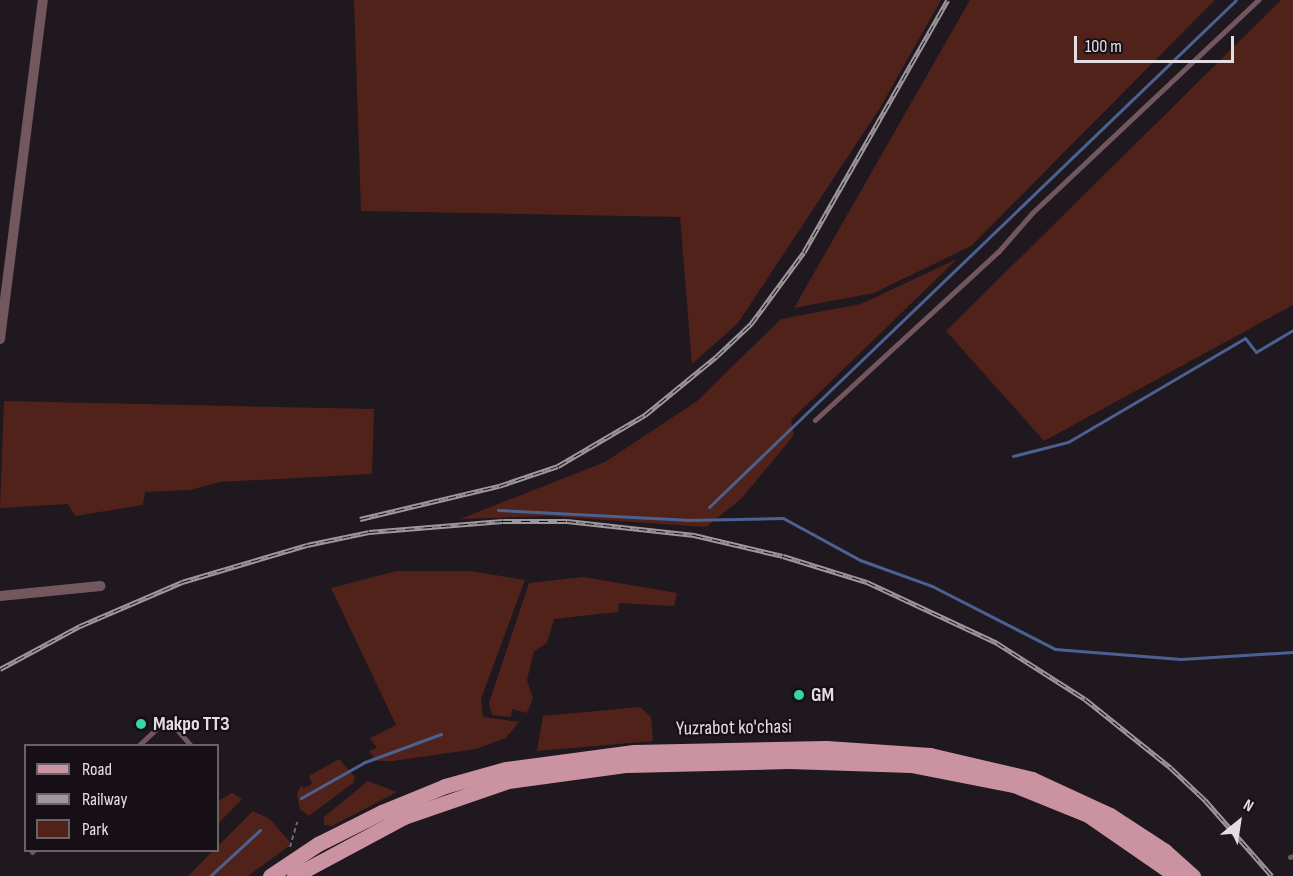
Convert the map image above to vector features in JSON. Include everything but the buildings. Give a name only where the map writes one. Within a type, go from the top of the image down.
[{"type":"main road","name":"Yuzrabot ko'chasi","points":[[270,876],[445,786],[527,764],[634,752],[852,748],[964,761],[1050,786],[1128,826],[1193,876]]},
{"type":"main road","name":"Yuzrabot ko'chasi","points":[[294,876],[321,851],[438,803],[540,775],[650,763],[843,762],[928,767],[1014,785],[1096,820],[1176,876]]},
{"type":"street","points":[[0,339],[43,0]]},
{"type":"street","points":[[0,596],[100,585]]},
{"type":"lane","points":[[814,420],[998,252],[1032,213],[1258,0]]},
{"type":"lane","points":[[140,744],[164,722],[174,725],[189,744]]},
{"type":"path","points":[[285,851],[290,847],[297,822]]},
{"type":"green space","points":[[354,0],[941,0],[880,108],[738,323],[692,364],[680,217],[361,211]]},
{"type":"green space","points":[[970,0],[1215,0],[971,246],[874,293],[794,308]]},
{"type":"green space","points":[[1281,0],[1293,0],[1293,305],[1044,441],[946,331]]},
{"type":"green space","points":[[957,259],[791,420],[794,435],[741,499],[706,527],[548,516],[460,519],[605,462],[697,401],[781,319],[861,304]]},
{"type":"green space","points":[[4,401],[374,409],[372,474],[220,482],[190,490],[145,492],[143,505],[75,516],[68,504],[0,508]]},
{"type":"green space","points":[[397,571],[470,571],[525,580],[481,699],[483,717],[519,722],[506,738],[476,749],[393,761],[378,761],[369,751],[377,748],[370,738],[396,725],[331,588]]},
{"type":"green space","points":[[584,577],[677,593],[674,606],[619,603],[618,612],[554,619],[547,643],[534,651],[527,680],[533,698],[527,713],[512,709],[511,717],[492,715],[489,703],[529,583]]},
{"type":"green space","points":[[640,707],[651,717],[653,741],[537,751],[543,716]]},
{"type":"green space","points":[[339,759],[355,777],[353,783],[309,816],[300,809],[297,795],[301,785],[303,788],[312,784],[309,776]]},
{"type":"green space","points":[[368,781],[397,792],[332,826],[324,825],[324,817]]},
{"type":"green space","points":[[232,793],[242,799],[219,823],[219,800]]},
{"type":"green space","points":[[253,811],[270,819],[289,841],[289,846],[248,876],[188,876],[212,852],[219,852],[219,845]]},
{"type":"waterway","points":[[709,507],[1236,0]]},
{"type":"waterway","points":[[1013,456],[1068,442],[1245,338],[1256,352],[1293,330]]},
{"type":"waterway","points":[[498,510],[686,520],[783,518],[860,560],[932,586],[1055,649],[1181,659],[1293,652]]},
{"type":"waterway","points":[[301,798],[365,762],[441,734]]},
{"type":"waterway","points":[[210,876],[260,830]]},
{"type":"railway","points":[[360,519],[499,486],[558,466],[645,415],[717,356],[751,324],[804,252],[948,0]]},
{"type":"railway","points":[[0,669],[80,626],[182,582],[307,545],[369,532],[503,521],[567,521],[694,535],[783,556],[867,582],[997,643],[1085,699],[1171,768],[1205,800],[1272,876]]},
{"type":"place","name":"GM","points":[[799,695]]},
{"type":"place","name":"Макро ТТЗ","points":[[141,724]]}]
